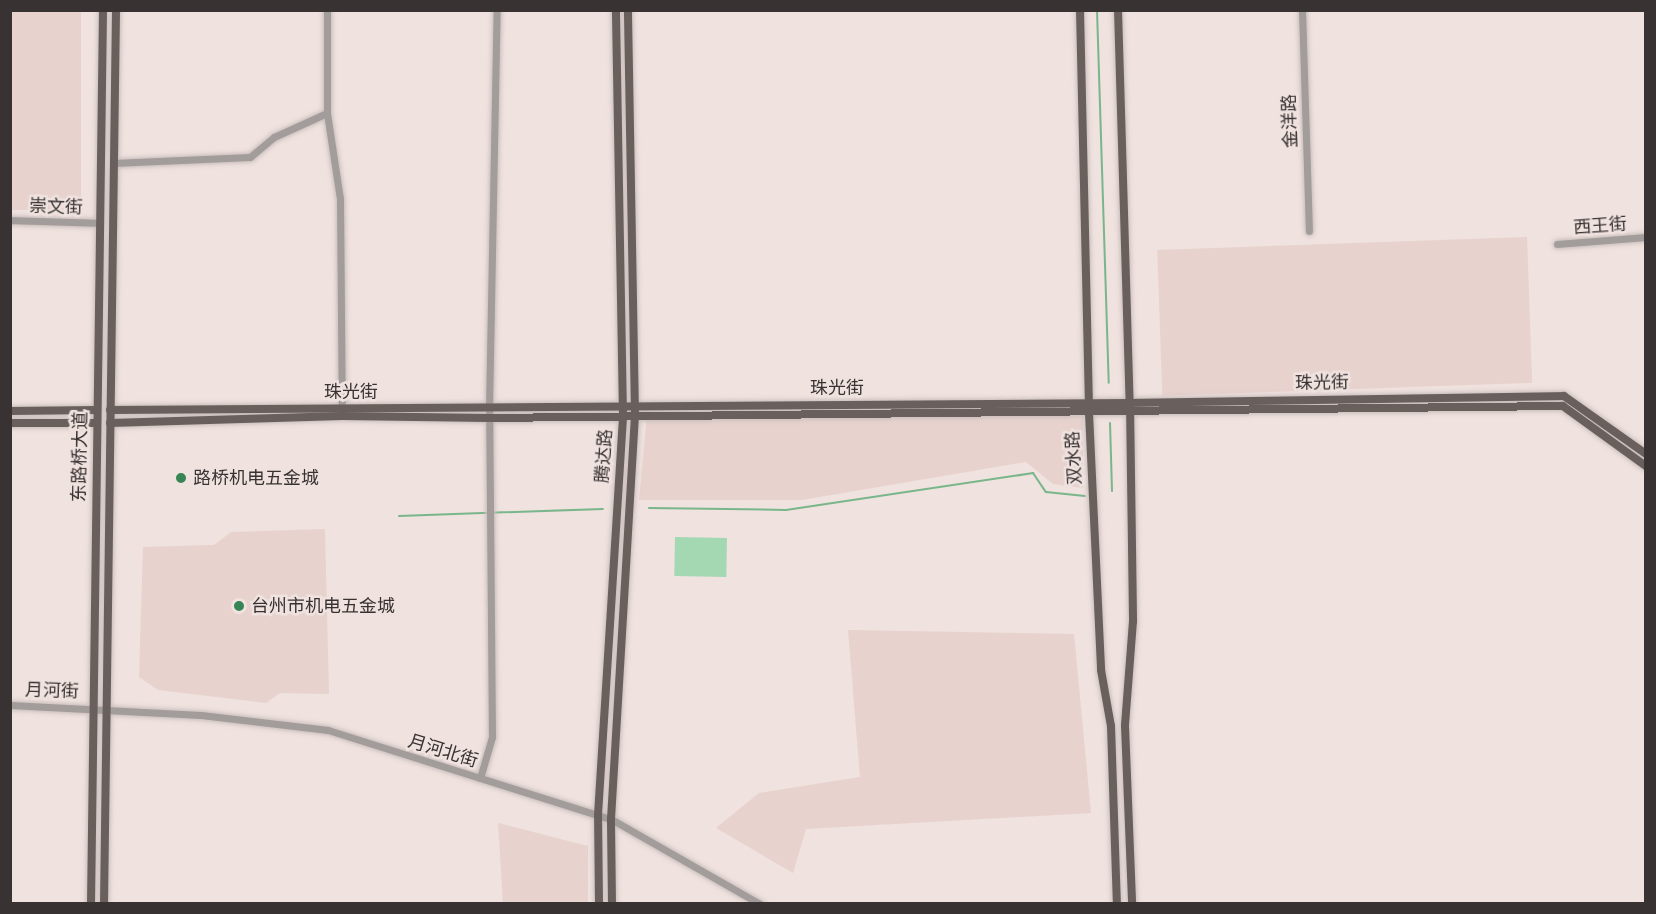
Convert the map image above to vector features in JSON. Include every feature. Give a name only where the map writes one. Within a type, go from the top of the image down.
[{"type":"main road","name":"东路桥大道","points":[[91,903],[103,10]]},
{"type":"main road","name":"东路桥大道","points":[[104,903],[116,10]]},
{"type":"main road","name":"腾达路","points":[[599,903],[598,815],[623,411],[616,10]]},
{"type":"main road","name":"腾达路","points":[[612,903],[611,819],[635,410],[628,10]]},
{"type":"main road","name":"双水路","points":[[1080,10],[1089,408],[1101,670],[1111,726],[1117,903]]},
{"type":"main road","points":[[1118,10],[1130,408],[1133,621],[1125,726],[1132,903]]},
{"type":"main road","name":"珠光街","points":[[1130,408],[1563,396],[1646,454]]},
{"type":"main road","name":"珠光街","points":[[110,423],[635,410],[1563,406],[1646,466]]},
{"type":"main road","name":"珠光街","points":[[110,410],[342,408],[489,413]]},
{"type":"main road","points":[[10,411],[97,410]]},
{"type":"main road","points":[[10,423],[97,423]]},
{"type":"street","points":[[327,10],[327,113],[340,199],[342,408]]},
{"type":"street","points":[[480,778],[492,737],[489,413],[497,10]]},
{"type":"street","name":"金洋路","points":[[1302,10],[1309,231]]},
{"type":"street","points":[[113,163],[250,157],[274,137],[327,113]]},
{"type":"street","name":"崇文街","points":[[10,220],[100,223]]},
{"type":"street","name":"西王街","points":[[1557,244],[1646,237]]},
{"type":"street","name":"月河街","points":[[10,705],[93,707]]},
{"type":"street","name":"月河北街","points":[[93,707],[328,730],[611,819],[760,903]]},
{"type":"shaded area","points":[[10,11],[81,11],[81,210],[10,210]]},
{"type":"shaded area","points":[[1527,237],[1532,383],[1162,396],[1157,250]]},
{"type":"shaded area","points":[[647,415],[1083,416],[1083,488],[1053,484],[1026,462],[802,500],[639,500]]},
{"type":"shaded area","name":"台州市机电五金城","points":[[325,529],[329,694],[280,693],[266,703],[158,690],[139,677],[143,547],[214,545],[231,532]]},
{"type":"shaded area","points":[[848,630],[1074,634],[1091,813],[806,829],[793,873],[716,828],[759,793],[860,777]]},
{"type":"shaded area","points":[[498,823],[588,846],[588,903],[503,903]]},
{"type":"green space","points":[[675,537],[727,538],[726,577],[674,576]]},
{"type":"waterway","points":[[1097,10],[1109,383]]},
{"type":"waterway","points":[[1110,423],[1112,491]]},
{"type":"waterway","points":[[649,508],[786,510],[1033,473],[1046,492],[1085,496]]},
{"type":"waterway","points":[[399,516],[603,509]]},
{"type":"place","name":"路桥机电五金城","points":[[181,478]]},
{"type":"place","name":"台州市机电五金城","points":[[239,606]]}]
